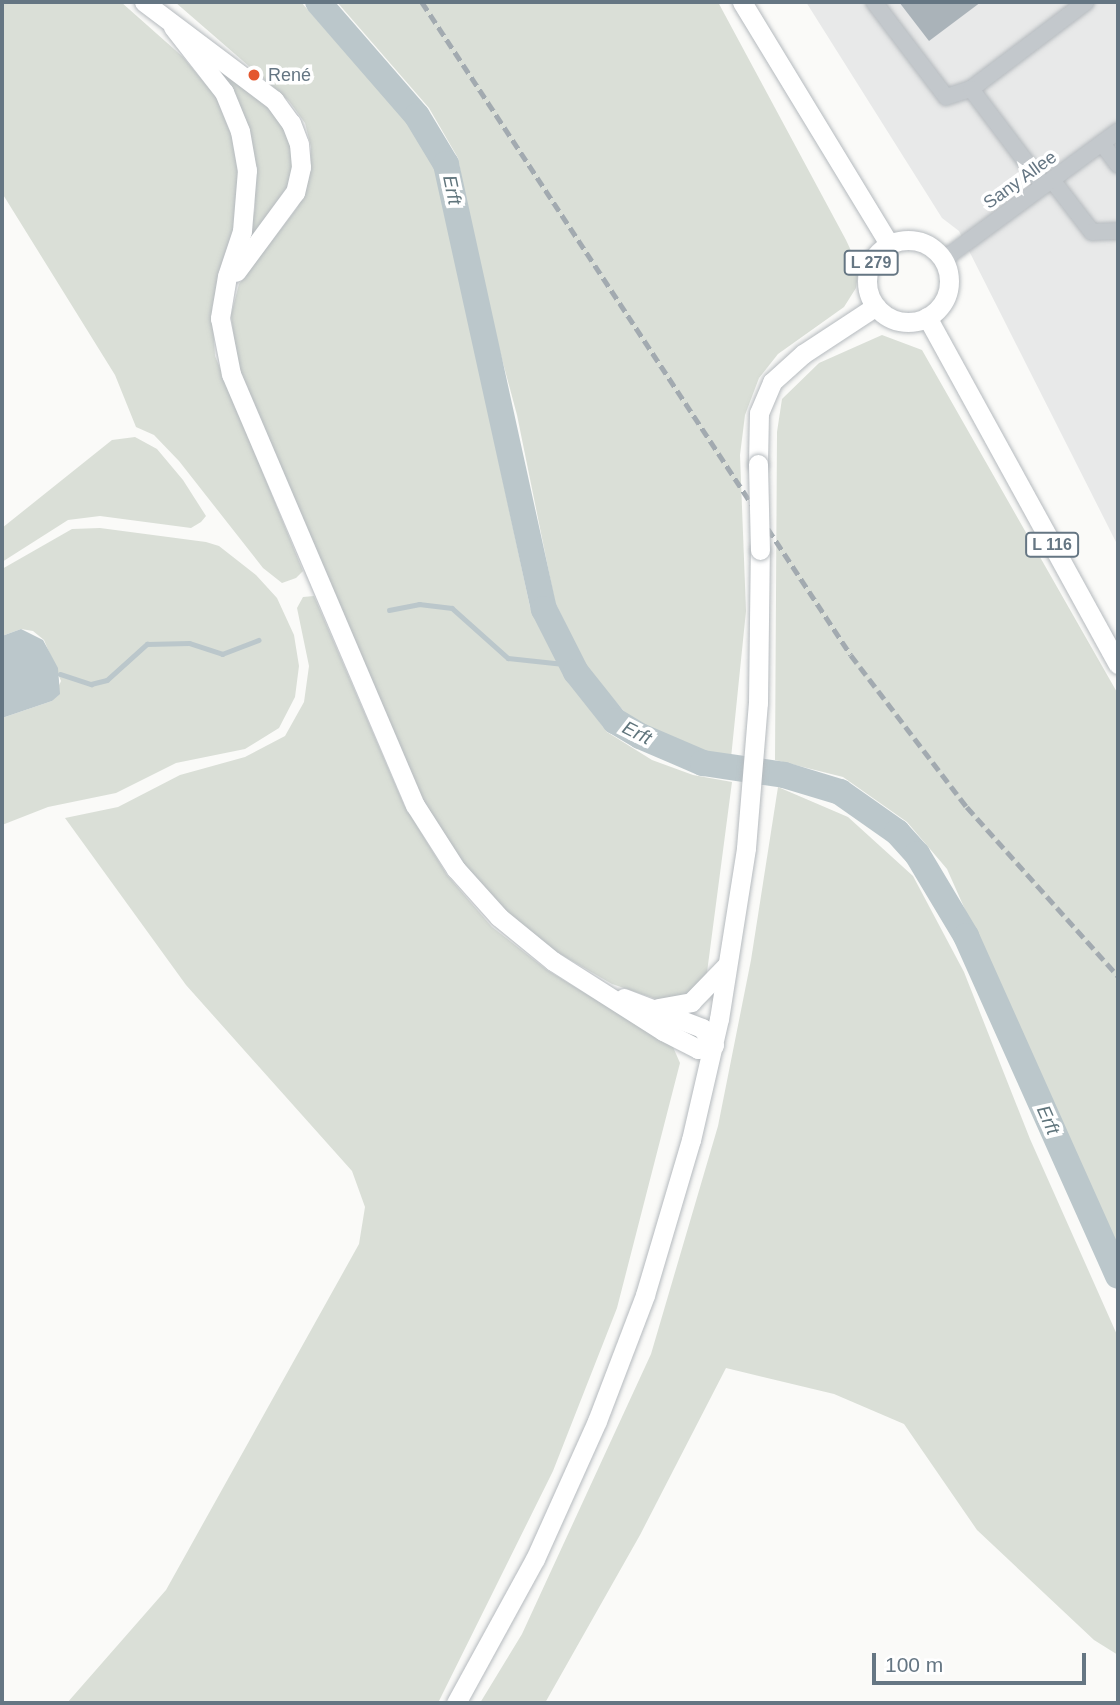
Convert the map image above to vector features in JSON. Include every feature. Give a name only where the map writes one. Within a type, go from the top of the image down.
[{"type":"main road","points":[[144,2],[173,27],[237,69],[274,100],[291,123],[299,144],[301,167],[295,192],[240,266],[222,302]]},
{"type":"main road","name":"L 279","points":[[742,2],[889,244]]},
{"type":"main road","points":[[173,27],[224,92],[240,131],[247,204],[222,302],[221,337],[231,374],[415,805],[456,869],[499,917],[553,961],[698,1049],[715,1045]]},
{"type":"main road","name":"L 279","points":[[876,306],[867,279],[870,265],[889,244],[901,240],[925,243],[944,259]]},
{"type":"main road","points":[[456,1703],[540,1548],[623,1355],[670,1214],[715,1045],[746,848],[758,703],[759,413],[772,382],[803,354],[876,306],[899,321],[927,317],[946,298],[949,285],[944,259]]},
{"type":"main road","name":"L 116","points":[[927,317],[1118,664]]},
{"type":"main road","points":[[656,1008],[675,1008],[696,999],[730,959]]},
{"type":"main road","points":[[606,992],[656,1008],[702,1028],[715,1045]]},
{"type":"street","points":[[874,2],[946,97],[971,89],[1086,2]]},
{"type":"street","points":[[971,89],[1092,232],[1118,231]]},
{"type":"street","name":"Sany Allee","points":[[944,259],[1118,131]]},
{"type":"street","points":[[1102,143],[1118,165]]},
{"type":"shaded area","points":[[2,2],[121,2],[183,57],[216,97],[234,142],[239,185],[233,233],[212,307],[215,356],[303,571],[296,578],[282,583],[263,568],[179,461],[154,435],[136,427],[115,375],[2,193]]},
{"type":"shaded area","points":[[175,2],[301,2],[410,125],[436,169],[530,607],[562,671],[607,732],[652,760],[693,775],[732,782],[706,980],[684,996],[662,1001],[612,984],[555,951],[506,912],[464,864],[422,801],[238,369],[231,315],[239,284],[297,208],[309,179],[311,147],[305,123],[289,101]]},
{"type":"shaded area","points":[[337,2],[718,2],[846,240],[859,268],[856,288],[844,307],[778,354],[759,378],[745,415],[740,455],[746,611],[731,758],[677,743],[628,716],[587,668],[555,602],[517,415],[481,281],[458,158],[429,108]]},
{"type":"shaded area","points":[[806,2],[1118,2],[1118,546],[959,231],[942,218]]},
{"type":"shaded area","points":[[228,69],[269,104],[293,140],[293,179],[245,245],[255,209],[255,179],[219,75]]},
{"type":"shaded area","points":[[882,335],[922,350],[1118,694],[1118,1254],[947,869],[907,822],[843,777],[775,760],[777,432],[782,399],[819,363]]},
{"type":"shaded area","points":[[135,437],[157,449],[183,480],[206,516],[201,522],[191,528],[100,516],[68,520],[2,562],[2,528],[112,440]]},
{"type":"shaded area","points":[[100,528],[206,542],[219,546],[256,575],[277,598],[294,635],[299,666],[295,697],[279,728],[245,749],[176,763],[116,793],[48,807],[2,825],[2,718],[52,701],[61,681],[44,640],[33,631],[21,629],[2,636],[2,569],[72,529]]},
{"type":"shaded area","points":[[314,596],[404,805],[447,875],[492,927],[547,970],[673,1047],[680,1063],[617,1308],[553,1471],[438,1703],[67,1703],[166,1590],[359,1244],[365,1207],[352,1171],[186,985],[65,818],[118,807],[180,775],[245,757],[285,736],[304,702],[309,666],[297,608],[303,597]]},
{"type":"shaded area","points":[[21,629],[43,640],[58,668],[60,694],[52,701],[2,718],[2,636]]},
{"type":"shaded area","points":[[778,787],[848,817],[913,876],[964,972],[1030,1139],[1118,1337],[1118,1655],[1094,1640],[977,1530],[904,1424],[834,1394],[726,1368],[640,1535],[545,1703],[480,1703],[522,1634],[651,1354],[718,1126],[751,960]]},
{"type":"building","points":[[899,2],[981,2],[929,41]]},
{"type":"waterway","name":"Erft","points":[[318,2],[417,116],[446,164],[544,609],[576,672],[615,721],[640,736],[703,763],[784,775],[840,792],[897,832],[917,854],[966,936],[1118,1276]]},
{"type":"waterway","points":[[389,610],[419,604],[452,608],[508,658],[573,665]]},
{"type":"waterway","points":[[60,674],[91,684],[107,680],[147,644],[189,643],[222,654],[258,640]]},
{"type":"railway","points":[[422,2],[851,655],[967,807],[1118,976]]},
{"type":"place","name":"René","points":[[254,75]]}]
